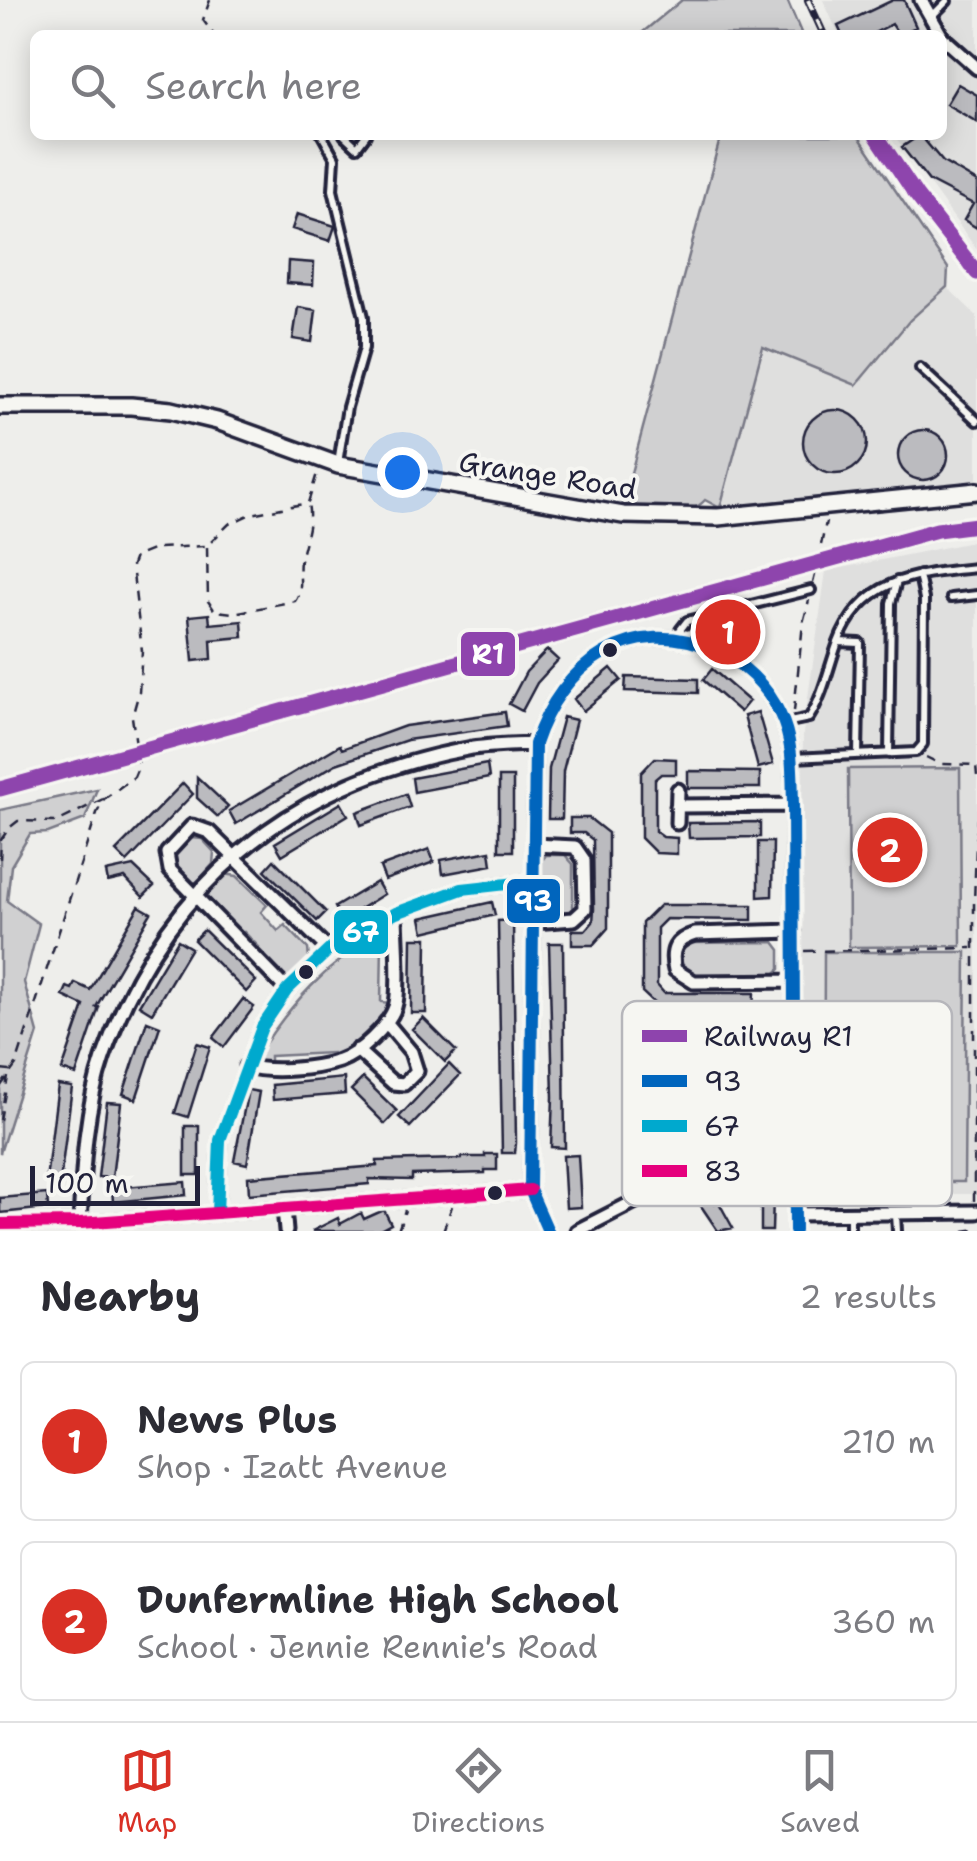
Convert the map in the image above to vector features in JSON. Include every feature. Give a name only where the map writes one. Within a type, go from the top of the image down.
[{"type":"street","points":[[921,0],[938,30]]},
{"type":"street","points":[[947,41],[977,68]]},
{"type":"street","name":"Grange Road","points":[[0,406],[131,406],[171,410],[234,426],[338,464],[623,515],[718,518],[977,490]]},
{"type":"street","points":[[548,1231],[530,1190],[535,744],[556,696],[574,674],[614,647],[636,640],[682,639],[736,661],[770,696],[784,723],[792,758],[794,1001]]},
{"type":"street","points":[[80,1223],[84,1143],[102,1060],[138,974],[196,894],[234,855],[302,806],[387,769],[469,749],[535,744]]},
{"type":"street","points":[[677,823],[678,790]]},
{"type":"street","points":[[677,806],[793,805]]},
{"type":"street","points":[[286,990],[170,870],[166,853],[192,826],[208,832],[234,855],[329,950]]},
{"type":"street","points":[[534,845],[575,847],[584,860],[585,909],[574,919],[534,922]]},
{"type":"street","points":[[217,1213],[220,1140],[262,1027],[286,990],[329,950],[396,913],[462,889],[534,881]]},
{"type":"street","points":[[246,1066],[266,1072],[340,1061],[386,1022],[396,1005],[396,913]]},
{"type":"street","points":[[794,931],[695,934],[674,946],[672,959],[675,970],[694,982],[794,981]]},
{"type":"street","points":[[357,1050],[394,1084],[404,1084],[417,1072],[411,1052],[386,1022]]},
{"type":"street","points":[[0,1224],[80,1223],[530,1190]]},
{"type":"street","points":[[577,1231],[626,1206]]},
{"type":"street","points":[[795,1231],[796,1206]]},
{"type":"street","points":[[284,1208],[286,1231]]},
{"type":"street","points":[[796,1214],[976,1212]]},
{"type":"lane","points":[[930,18],[947,1]]},
{"type":"lane","points":[[325,140],[334,158],[333,190],[364,317],[364,348],[346,408],[338,464]]},
{"type":"lane","points":[[920,368],[977,421]]},
{"type":"lane","points":[[784,723],[809,718],[817,706],[838,642],[860,604],[898,579],[977,568]]},
{"type":"lane","points":[[792,758],[916,752],[923,744],[924,599],[919,575]]},
{"type":"lane","points":[[889,754],[891,603],[898,579]]},
{"type":"lane","points":[[682,639],[680,630],[687,621],[811,590]]},
{"type":"lane","points":[[950,598],[977,594]]},
{"type":"lane","points":[[838,642],[860,643],[858,755]]},
{"type":"lane","points":[[850,1213],[850,1231]]},
{"type":"lane","points":[[896,1213],[896,1231]]},
{"type":"path","points":[[210,0],[203,20],[210,30]]},
{"type":"path","points":[[308,503],[251,514],[229,524],[208,546],[208,601],[215,611],[234,613],[295,601],[301,592],[299,565],[311,516],[308,503],[321,459]]},
{"type":"path","points":[[0,860],[1,840],[18,821],[57,822],[104,799],[134,777],[139,756],[132,717],[139,692],[142,651],[134,596],[134,557],[157,548],[208,546]]},
{"type":"path","points":[[798,722],[794,711],[803,623],[816,570]]},
{"type":"path","points":[[916,752],[940,764],[976,765],[977,776]]},
{"type":"path","points":[[0,1086],[12,1070],[42,992],[104,799]]},
{"type":"path","points":[[976,1212],[977,819]]},
{"type":"path","points":[[974,903],[977,898]]},
{"type":"path","points":[[794,951],[974,948]]},
{"type":"path","points":[[0,1070],[12,1070]]},
{"type":"path","points":[[0,1120],[8,1076]]},
{"type":"path","points":[[444,1231],[456,1195]]},
{"type":"path","points":[[398,1231],[408,1198]]},
{"type":"path","points":[[964,1231],[977,1229]]},
{"type":"shaded area","points":[[682,0],[787,0],[800,30],[645,30]]},
{"type":"shaded area","points":[[823,0],[977,0],[977,250],[898,140],[947,140],[947,30],[837,30]]},
{"type":"shaded area","points":[[720,140],[861,140],[948,268],[947,287],[910,320],[856,385],[763,347],[720,508],[705,500],[697,507],[677,512],[623,503]]},
{"type":"shaded area","points":[[947,287],[977,316],[977,484],[720,508],[763,346],[910,320]]},
{"type":"shaded area","points":[[977,541],[977,1194],[952,1194],[952,1001],[802,1001],[803,733],[826,571]]},
{"type":"shaded area","points":[[960,768],[961,946],[849,947],[848,769]]},
{"type":"shaded area","points":[[97,789],[85,819],[48,833],[30,834],[11,866],[7,901],[39,924],[24,982],[38,1033],[0,1153],[0,810]]},
{"type":"shaded area","points":[[191,838],[202,839],[214,852],[213,864],[197,882],[187,883],[172,869],[171,857]]},
{"type":"shaded area","points":[[546,855],[565,855],[573,864],[573,908],[567,916],[546,916],[541,911],[541,862]]},
{"type":"shaded area","points":[[224,874],[237,876],[267,905],[261,912],[278,931],[285,925],[308,949],[309,959],[291,978],[279,978],[255,952],[259,947],[244,932],[239,936],[206,902],[207,891]]},
{"type":"shaded area","points":[[386,929],[392,939],[382,940],[381,1002],[390,1003],[389,1010],[340,1058],[333,1059],[332,1053],[270,1056],[270,1067],[258,1067],[254,1061],[267,1040],[311,986]]},
{"type":"shaded area","points":[[774,942],[780,950],[780,969],[772,977],[687,978],[677,968],[677,949],[690,943]]},
{"type":"shaded area","points":[[824,952],[966,952],[964,1182],[952,1182],[952,1001],[824,1001]]},
{"type":"building","points":[[893,0],[904,0],[916,27],[896,30],[892,24],[880,30],[840,30],[838,26]]},
{"type":"building","points":[[958,84],[977,95],[977,122],[947,105]]},
{"type":"building","points":[[912,140],[924,140],[943,162],[977,182],[977,228],[964,220],[973,204],[929,181],[902,147]]},
{"type":"building","points":[[297,214],[335,226],[330,241],[292,229]]},
{"type":"building","points":[[288,261],[314,263],[313,285],[287,283]]},
{"type":"building","points":[[298,307],[316,310],[312,342],[293,339]]},
{"type":"building","points":[[835,410],[858,419],[867,442],[858,465],[835,474],[812,465],[803,442],[812,419]]},
{"type":"building","points":[[923,430],[941,437],[948,455],[941,473],[923,480],[905,473],[898,455],[905,437]]},
{"type":"building","points":[[209,614],[210,624],[242,621],[243,637],[211,640],[212,659],[193,661],[189,616]]},
{"type":"building","points":[[547,650],[558,660],[537,683],[522,711],[509,704],[526,672]]},
{"type":"building","points":[[611,668],[621,680],[583,711],[574,699]]},
{"type":"building","points":[[712,669],[749,701],[740,712],[703,680]]},
{"type":"building","points":[[626,677],[698,679],[698,693],[625,691]]},
{"type":"building","points":[[505,712],[507,726],[407,740],[336,764],[236,824],[229,811],[340,745],[342,749],[405,726]]},
{"type":"building","points":[[758,712],[773,764],[758,768],[744,716]]},
{"type":"building","points":[[563,717],[576,720],[563,771],[562,819],[548,819],[549,769]]},
{"type":"building","points":[[655,758],[676,759],[676,774],[661,774],[655,779],[655,831],[663,837],[677,838],[677,854],[656,853],[641,838],[641,773]]},
{"type":"building","points":[[487,764],[489,778],[414,792],[412,778]]},
{"type":"building","points":[[688,771],[760,772],[760,788],[688,788]]},
{"type":"building","points":[[197,777],[228,806],[218,817],[197,798]]},
{"type":"building","points":[[499,777],[513,777],[513,851],[499,851]]},
{"type":"building","points":[[183,783],[193,794],[127,862],[116,851]]},
{"type":"building","points":[[406,794],[410,807],[361,825],[357,812]]},
{"type":"building","points":[[341,803],[348,815],[282,855],[275,843]]},
{"type":"building","points":[[570,818],[589,818],[608,833],[608,928],[593,945],[572,945],[572,930],[586,930],[593,922],[593,840],[584,833],[570,833]]},
{"type":"building","points":[[760,822],[760,837],[689,838],[688,823]]},
{"type":"building","points":[[758,842],[773,842],[772,896],[758,897]]},
{"type":"building","points":[[429,849],[434,862],[385,880],[380,867]]},
{"type":"building","points":[[490,851],[492,865],[443,874],[441,860]]},
{"type":"building","points":[[274,860],[326,912],[317,921],[265,870]]},
{"type":"building","points":[[133,866],[154,886],[143,897],[125,878],[108,882],[106,872]]},
{"type":"building","points":[[377,882],[384,894],[342,920],[335,907]]},
{"type":"building","points":[[492,902],[495,915],[424,932],[421,918]]},
{"type":"building","points":[[660,905],[752,905],[752,920],[666,919],[657,928],[657,985],[664,993],[754,993],[753,1001],[652,1001],[642,992],[642,923]]},
{"type":"building","points":[[139,906],[151,913],[96,1007],[76,1075],[62,1070],[84,1006],[63,996],[67,987],[72,989],[75,983],[90,990]]},
{"type":"building","points":[[513,920],[516,1143],[515,1153],[502,1153],[498,921]]},
{"type":"building","points":[[204,930],[256,981],[246,992],[194,940]]},
{"type":"building","points":[[412,938],[427,938],[426,1013],[411,1013]]},
{"type":"building","points":[[178,940],[191,948],[152,1013],[139,1005]]},
{"type":"building","points":[[549,943],[563,943],[565,1148],[551,1147]]},
{"type":"building","points":[[243,999],[254,1007],[224,1047],[213,1038]]},
{"type":"building","points":[[423,1018],[456,1051],[445,1062],[412,1029]]},
{"type":"building","points":[[147,1021],[160,1026],[136,1099],[123,1094]]},
{"type":"building","points":[[197,1043],[210,1047],[188,1117],[175,1113]]},
{"type":"building","points":[[449,1064],[460,1075],[410,1127],[399,1117]]},
{"type":"building","points":[[344,1078],[345,1094],[273,1100],[272,1085]]},
{"type":"building","points":[[363,1078],[397,1111],[385,1124],[351,1090]]},
{"type":"building","points":[[58,1085],[72,1087],[60,1182],[46,1180]]},
{"type":"building","points":[[248,1090],[259,1092],[247,1164],[234,1161]]},
{"type":"building","points":[[107,1102],[121,1103],[112,1178],[98,1177]]},
{"type":"building","points":[[185,1126],[199,1126],[199,1175],[185,1175]]},
{"type":"building","points":[[497,1154],[497,1170],[412,1175],[412,1180],[369,1179],[369,1184],[249,1194],[248,1177],[377,1166],[377,1161],[461,1159]]},
{"type":"building","points":[[578,1155],[581,1207],[566,1208],[563,1156]]},
{"type":"building","points":[[185,1182],[186,1195],[113,1202],[112,1188]]},
{"type":"building","points":[[47,1194],[48,1208],[0,1213],[0,1198]]},
{"type":"building","points":[[701,1206],[721,1206],[733,1228],[718,1231]]},
{"type":"building","points":[[761,1206],[773,1206],[772,1231],[761,1231]]},
{"type":"building","points":[[384,1210],[391,1224],[378,1231],[312,1231],[338,1218],[340,1224],[361,1213],[364,1219]]},
{"type":"railway","points":[[808,0],[822,30]]},
{"type":"railway","points":[[879,140],[977,273]]},
{"type":"rail line","name":"R1","points":[[879,140],[977,273]]},
{"type":"rail line","name":"R1","points":[[0,789],[937,530],[977,525]]},
{"type":"transit line","name":"93","points":[[548,1231],[530,1190],[535,744],[562,690],[603,653],[628,642],[655,638],[684,640],[715,650],[753,676],[780,714],[791,758],[794,1001]]},
{"type":"transit line","name":"67","points":[[217,1213],[220,1140],[262,1027],[287,990],[329,950],[396,913],[462,889],[534,881]]},
{"type":"transit line","name":"83","points":[[0,1224],[80,1223],[530,1190]]},
{"type":"transit line","name":"93","points":[[795,1206],[795,1231]]},
{"type":"place","name":"News Plus","points":[[728,632]]},
{"type":"place","name":"Dunfermline High School","points":[[890,850]]}]
